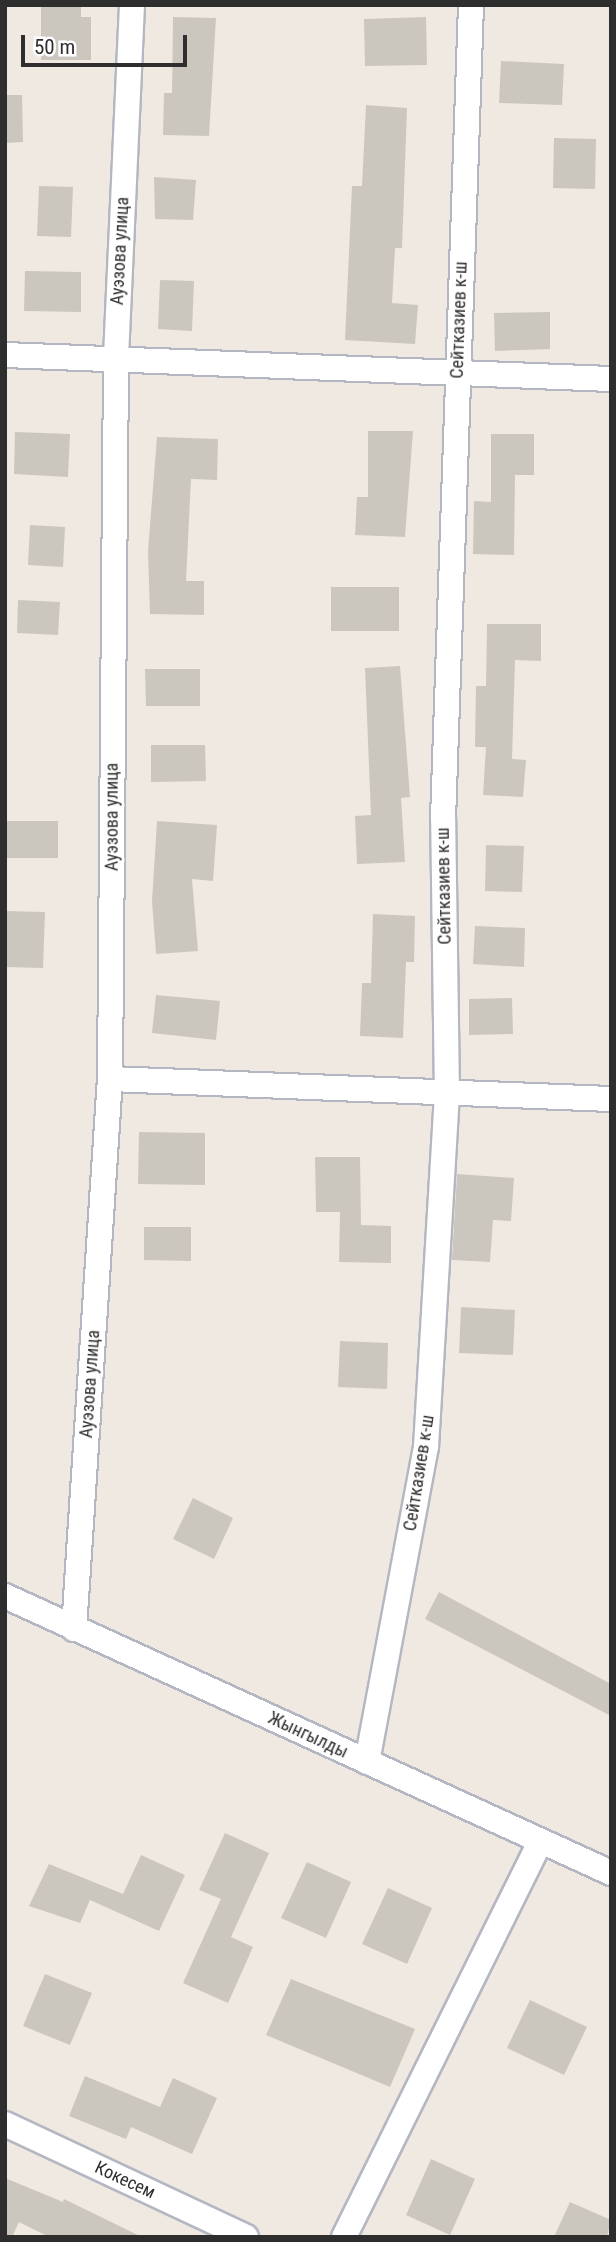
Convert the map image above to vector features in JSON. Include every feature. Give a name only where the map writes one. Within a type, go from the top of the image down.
[{"type":"street","name":"Ауэзова улица","points":[[74,1629],[110,1079],[116,357],[132,5]]},
{"type":"street","name":"Сейтказиев к-ш","points":[[367,1762],[426,1447],[447,1095],[443,819],[471,5]]},
{"type":"street","points":[[5,355],[116,357],[611,379]]},
{"type":"street","points":[[110,1079],[611,1100]]},
{"type":"street","name":"Жынгылды","points":[[5,1596],[611,1873]]},
{"type":"street","points":[[344,2237],[540,1842]]},
{"type":"street","name":"Кокесем","points":[[5,2124],[246,2237]]},
{"type":"building","points":[[41,5],[81,5],[81,17],[91,17],[91,60],[41,60]]},
{"type":"building","points":[[173,17],[216,18],[209,136],[163,135],[164,93],[172,93]]},
{"type":"building","points":[[426,17],[427,65],[365,66],[364,19]]},
{"type":"building","points":[[501,61],[564,64],[562,105],[499,103]]},
{"type":"building","points":[[5,95],[22,95],[23,142],[5,143]]},
{"type":"building","points":[[366,105],[407,108],[402,248],[395,248],[392,303],[418,305],[415,344],[345,340],[352,186],[362,186]]},
{"type":"building","points":[[554,138],[596,139],[595,189],[553,188]]},
{"type":"building","points":[[154,177],[196,180],[193,220],[155,219]]},
{"type":"building","points":[[39,186],[73,187],[71,237],[37,236]]},
{"type":"building","points":[[25,271],[81,272],[81,312],[24,311]]},
{"type":"building","points":[[160,280],[194,281],[192,331],[158,329]]},
{"type":"building","points":[[550,312],[550,349],[495,351],[494,313]]},
{"type":"building","points":[[368,431],[413,431],[405,537],[355,535],[357,497],[368,497]]},
{"type":"building","points":[[15,432],[70,434],[68,477],[14,474]]},
{"type":"building","points":[[491,434],[534,434],[534,475],[515,475],[514,555],[473,554],[474,501],[491,502]]},
{"type":"building","points":[[157,437],[218,439],[217,480],[191,479],[186,581],[204,581],[204,615],[150,614],[148,551]]},
{"type":"building","points":[[30,525],[65,527],[63,567],[28,565]]},
{"type":"building","points":[[331,587],[399,587],[399,631],[331,631]]},
{"type":"building","points":[[18,600],[60,602],[58,635],[17,633]]},
{"type":"building","points":[[487,624],[541,624],[541,661],[515,660],[512,759],[526,760],[523,797],[483,795],[486,747],[475,747],[476,686],[486,686]]},
{"type":"building","points":[[400,666],[410,797],[401,798],[405,862],[357,864],[355,816],[371,815],[365,668]]},
{"type":"building","points":[[145,669],[200,669],[200,706],[146,706]]},
{"type":"building","points":[[151,745],[205,745],[206,781],[151,782]]},
{"type":"building","points":[[5,821],[58,821],[58,858],[5,858]]},
{"type":"building","points":[[157,821],[217,825],[213,881],[192,879],[198,951],[156,954],[152,901]]},
{"type":"building","points":[[486,845],[524,846],[522,892],[485,891]]},
{"type":"building","points":[[5,911],[45,912],[43,968],[5,967]]},
{"type":"building","points":[[373,914],[415,916],[414,962],[406,962],[403,1038],[360,1036],[362,983],[371,983]]},
{"type":"building","points":[[475,926],[525,928],[524,967],[473,964]]},
{"type":"building","points":[[156,995],[220,1001],[216,1040],[152,1033]]},
{"type":"building","points":[[512,998],[513,1034],[469,1035],[469,999]]},
{"type":"building","points":[[139,1132],[205,1133],[205,1185],[138,1184]]},
{"type":"building","points":[[315,1157],[360,1157],[361,1225],[391,1226],[391,1263],[339,1262],[340,1212],[316,1212]]},
{"type":"building","points":[[457,1174],[514,1178],[511,1221],[493,1220],[490,1262],[452,1260]]},
{"type":"building","points":[[144,1227],[191,1227],[191,1261],[144,1260]]},
{"type":"building","points":[[461,1307],[515,1310],[513,1355],[459,1353]]},
{"type":"building","points":[[340,1341],[388,1343],[387,1389],[338,1387]]},
{"type":"building","points":[[193,1498],[233,1518],[214,1559],[173,1539]]},
{"type":"building","points":[[439,1592],[611,1684],[611,1716],[425,1619]]},
{"type":"building","points":[[225,1833],[269,1853],[231,1937],[253,1947],[228,2003],[183,1983],[221,1899],[199,1890]]},
{"type":"building","points":[[141,1855],[185,1875],[159,1931],[90,1900],[80,1923],[29,1906],[49,1864],[123,1894]]},
{"type":"building","points":[[307,1862],[351,1882],[326,1938],[281,1918]]},
{"type":"building","points":[[388,1888],[432,1908],[407,1964],[362,1944]]},
{"type":"building","points":[[45,1974],[92,1993],[70,2045],[23,2026]]},
{"type":"building","points":[[291,1979],[415,2029],[390,2087],[266,2035]]},
{"type":"building","points":[[530,2000],[587,2027],[564,2075],[507,2048]]},
{"type":"building","points":[[85,2076],[160,2107],[173,2078],[217,2098],[192,2154],[131,2127],[126,2139],[69,2116]]},
{"type":"building","points":[[431,2159],[475,2179],[450,2235],[406,2215]]},
{"type":"building","points":[[5,2178],[63,2202],[64,2199],[142,2237],[49,2237],[19,2222],[12,2237],[5,2237]]},
{"type":"building","points":[[570,2202],[611,2220],[607,2237],[554,2237]]}]
